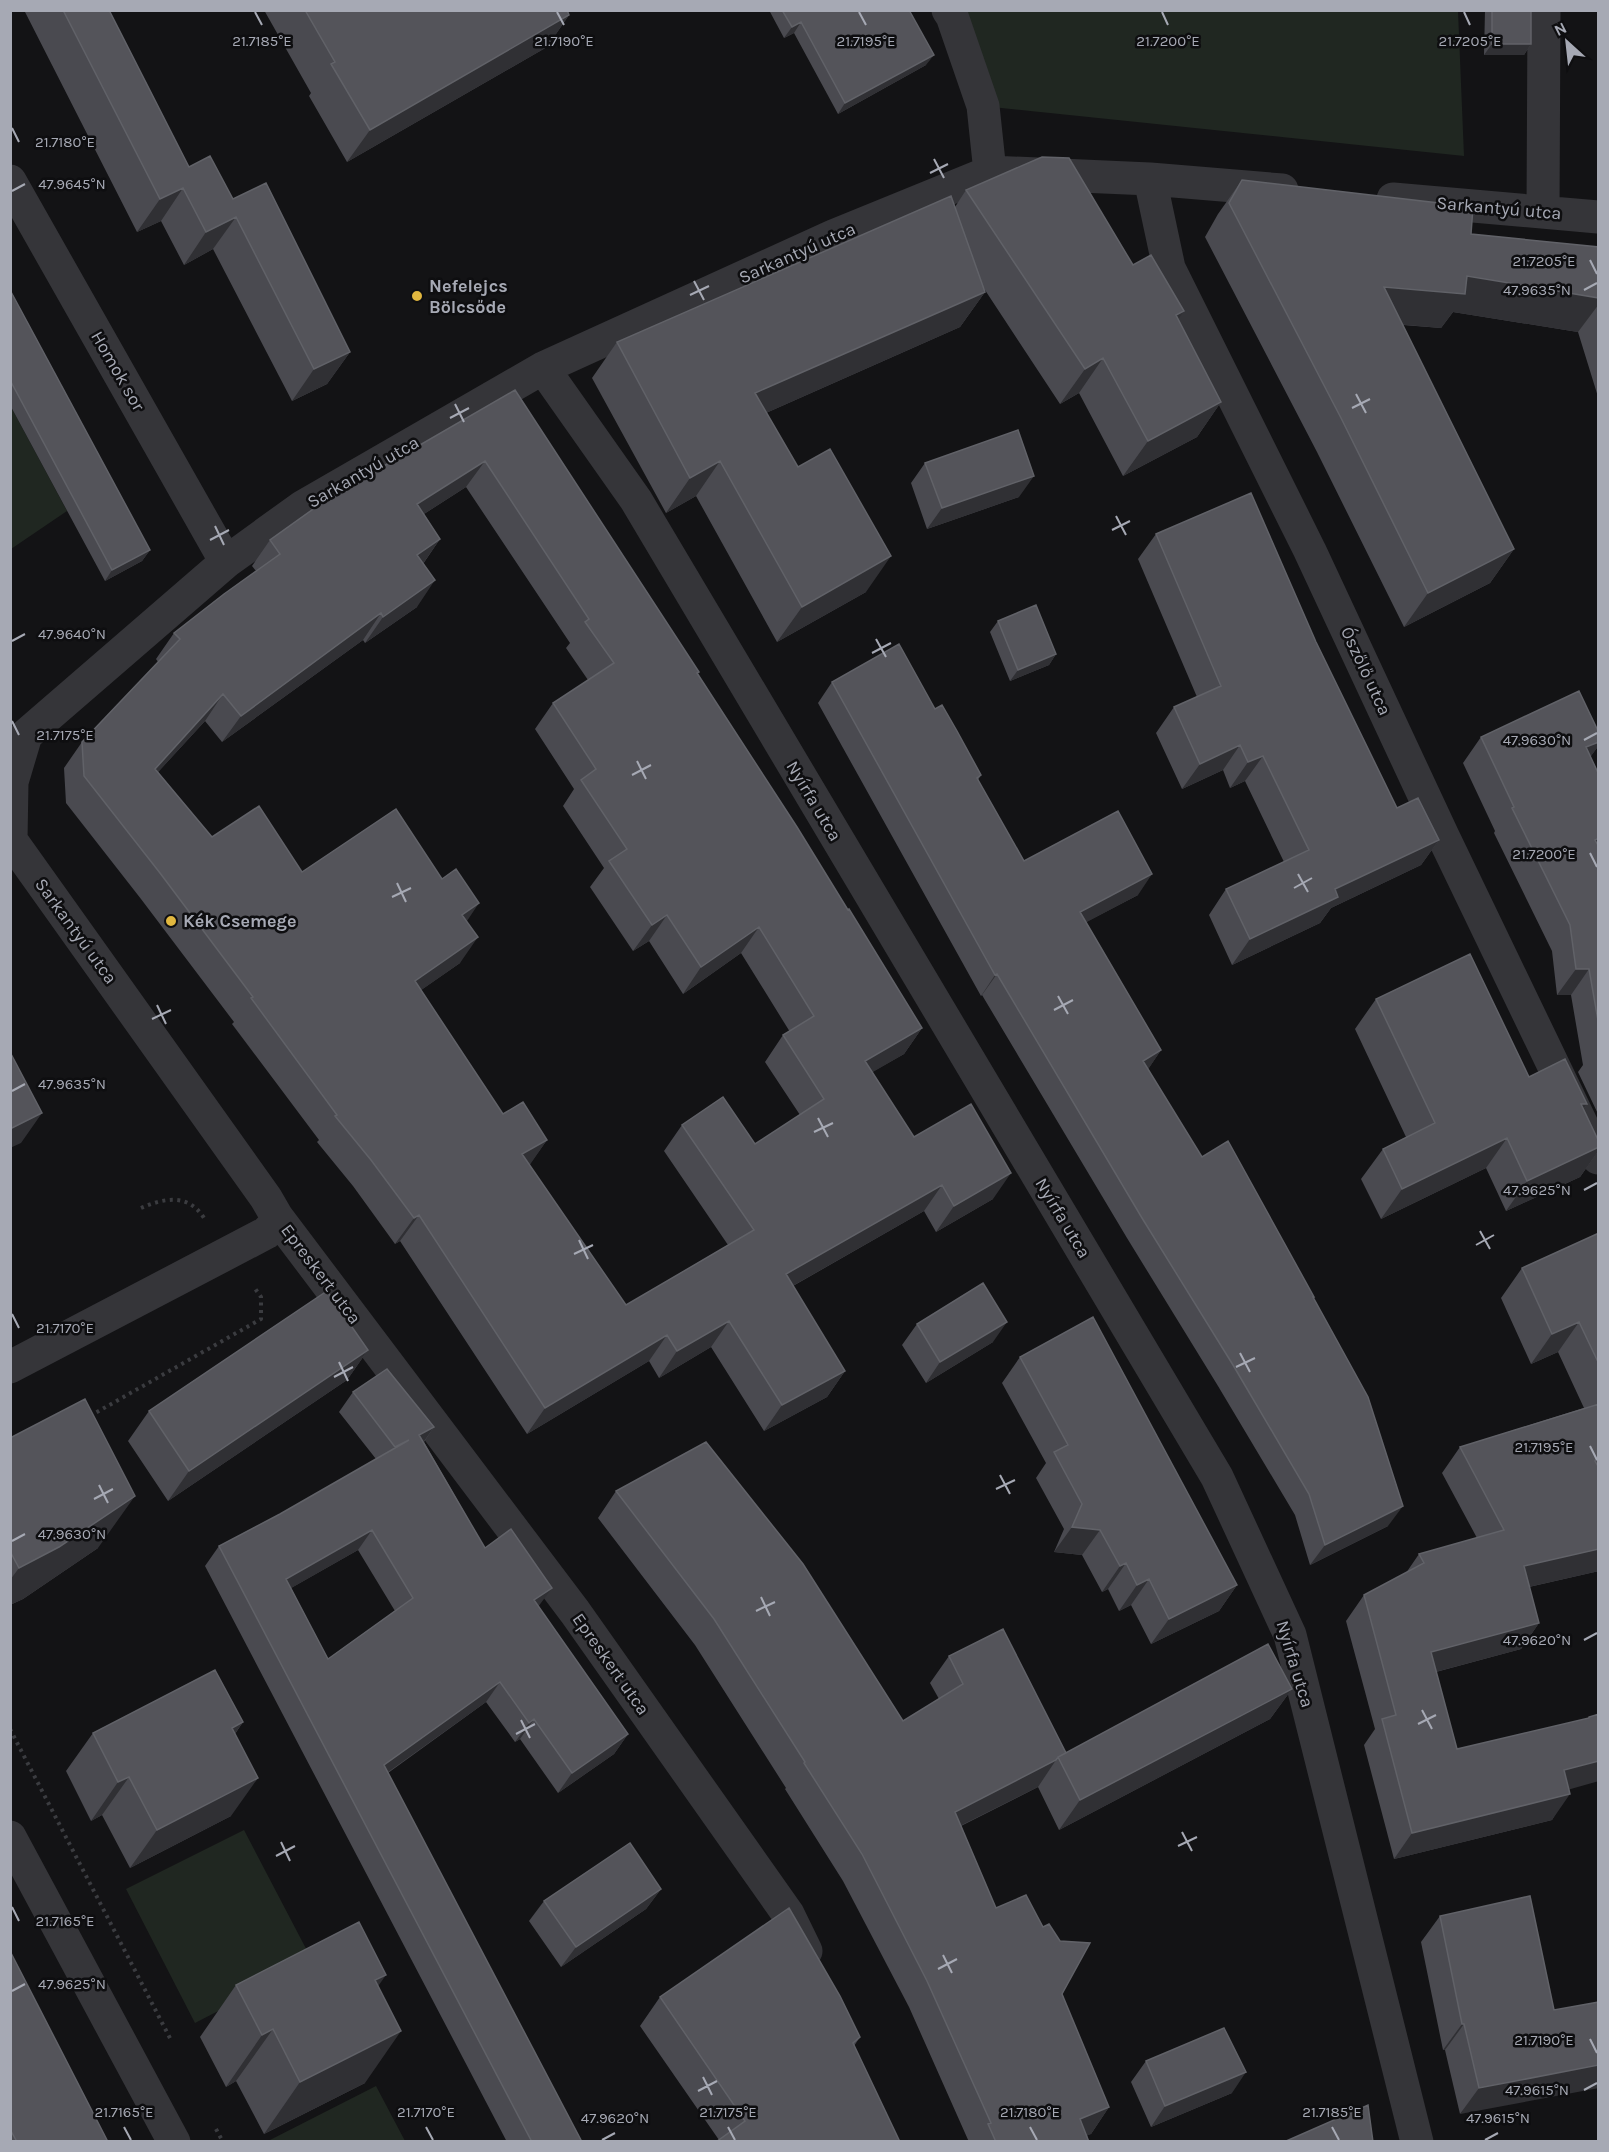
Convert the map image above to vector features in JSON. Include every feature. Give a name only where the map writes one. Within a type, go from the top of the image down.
[{"type":"street","points":[[948,10],[983,106],[990,172]]},
{"type":"street","points":[[1543,212],[1544,10]]},
{"type":"street","name":"Sarkantyú utca","points":[[277,1217],[259,1188],[10,840],[12,782],[26,735],[226,562],[302,507],[543,368],[833,236],[990,172],[1150,179],[1317,193]]},
{"type":"street","name":"Ószőlő utca","points":[[1150,179],[1169,268],[1310,551],[1442,834],[1599,1158]]},
{"type":"street","name":"Homok sor","points":[[10,181],[226,562]]},
{"type":"street","name":"Sarkantyú utca","points":[[1364,197],[1599,217]]},
{"type":"street","name":"Nyírfa utca","points":[[543,368],[636,500],[1217,1478],[1290,1635],[1418,2142]]},
{"type":"street","points":[[10,1367],[266,1233],[273,1226],[277,1217]]},
{"type":"street","name":"Epreskert utca","points":[[277,1217],[575,1612],[788,1914],[818,1976]]},
{"type":"street","points":[[10,1837],[174,2142]]},
{"type":"path","points":[[80,1422],[261,1318],[261,1297],[200,1212],[184,1202],[169,1199],[141,1209]]},
{"type":"path","points":[[10,1729],[174,2046]]},
{"type":"path","points":[[212,2120],[223,2142]]},
{"type":"shaded area","points":[[948,11],[1458,11],[1464,156],[983,106]]},
{"type":"shaded area","points":[[10,405],[67,511],[11,549],[10,549]]},
{"type":"shaded area","points":[[244,1830],[313,1962],[195,2023],[126,1889]]},
{"type":"shaded area","points":[[376,2086],[405,2141],[268,2141]]},
{"type":"building","points":[[63,10],[109,10],[189,167],[210,156],[233,199],[266,183],[350,352],[314,369],[236,217],[206,232],[183,188],[160,199]]},
{"type":"building","points":[[305,10],[567,10],[569,15],[370,130],[331,64],[335,62]]},
{"type":"building","points":[[782,10],[909,10],[934,55],[845,103],[801,22],[792,27]]},
{"type":"building","points":[[1492,10],[1531,10],[1531,44],[1492,44]]},
{"type":"building","points":[[1042,157],[1069,158],[1133,265],[1151,255],[1184,311],[1176,315],[1221,402],[1148,441],[1103,358],[1085,369],[966,190]]},
{"type":"building","points":[[1242,180],[1473,207],[1471,234],[1599,247],[1599,298],[1467,276],[1465,294],[1384,287],[1514,549],[1428,593],[1341,418],[1229,203]]},
{"type":"building","points":[[951,196],[985,292],[755,393],[798,467],[830,449],[891,556],[802,607],[720,461],[690,478],[617,342]]},
{"type":"building","points":[[10,290],[150,550],[112,570],[10,380]]},
{"type":"building","points":[[515,390],[699,672],[697,673],[849,909],[922,1028],[865,1061],[914,1137],[971,1104],[1011,1173],[954,1206],[942,1185],[786,1274],[845,1371],[782,1405],[729,1321],[677,1351],[667,1335],[545,1408],[419,1215],[414,1218],[335,1116],[337,1115],[251,998],[253,997],[84,776],[82,742],[180,639],[174,633],[280,554],[270,540],[330,497]],"holes":[[[485,461],[589,619],[585,622],[614,663],[553,703],[596,769],[581,780],[627,849],[609,861],[652,925],[667,915],[701,967],[759,927],[814,1016],[783,1035],[824,1099],[755,1144],[723,1097],[682,1125],[754,1230],[626,1305],[522,1154],[547,1140],[523,1102],[503,1114],[415,981],[478,937],[462,915],[479,903],[456,869],[442,879],[396,809],[302,872],[259,806],[212,837],[155,769],[223,694],[241,716],[381,613],[383,617],[435,580],[417,555],[440,539],[417,504]]]},
{"type":"building","points":[[1018,430],[1034,476],[942,508],[925,463]]},
{"type":"building","points":[[1251,493],[1316,642],[1397,808],[1418,798],[1439,840],[1335,889],[1338,897],[1250,939],[1226,889],[1309,850],[1263,756],[1248,762],[1240,745],[1200,764],[1174,707],[1221,686],[1156,534]]},
{"type":"building","points":[[1036,605],[1056,654],[1018,670],[998,621]]},
{"type":"building","points":[[899,644],[935,709],[942,705],[957,731],[981,775],[977,778],[1024,861],[1118,811],[1152,874],[1080,912],[1161,1050],[1143,1061],[1202,1157],[1228,1141],[1314,1297],[1368,1397],[1403,1506],[1325,1545],[1309,1494],[997,974],[995,975],[832,682]]},
{"type":"building","points":[[1579,691],[1599,733],[1599,742],[1586,747],[1599,775],[1599,838],[1595,840],[1599,847],[1599,1026],[1589,969],[1576,969],[1570,925],[1512,808],[1514,807],[1481,737]]},
{"type":"building","points":[[1470,954],[1529,1077],[1565,1059],[1587,1104],[1581,1104],[1599,1142],[1599,1147],[1527,1181],[1507,1138],[1402,1189],[1383,1149],[1435,1123],[1376,999]]},
{"type":"building","points":[[10,1052],[42,1113],[10,1129]]},
{"type":"building","points":[[1599,1233],[1599,1364],[1579,1322],[1552,1334],[1522,1268]]},
{"type":"building","points":[[983,1283],[1007,1322],[940,1362],[917,1324]]},
{"type":"building","points":[[327,1291],[368,1350],[189,1471],[149,1411]]},
{"type":"building","points":[[1093,1317],[1237,1585],[1169,1619],[1149,1579],[1137,1585],[1126,1563],[1120,1566],[1100,1530],[1072,1527],[1082,1504],[1054,1452],[1068,1445],[1020,1357]]},
{"type":"building","points":[[387,1369],[434,1427],[419,1435],[485,1548],[511,1529],[552,1588],[534,1600],[628,1734],[572,1773],[534,1719],[529,1723],[500,1682],[384,1765],[582,2142],[532,2142],[219,1546],[409,1440],[395,1447],[353,1392]],"holes":[[[372,1530],[413,1598],[328,1659],[286,1579]]]},
{"type":"building","points":[[85,1399],[135,1496],[59,1547],[19,1568],[10,1551],[10,1438]]},
{"type":"building","points":[[1599,1404],[1599,1459],[1595,1461],[1599,1468],[1599,1549],[1524,1566],[1539,1623],[1431,1652],[1457,1749],[1599,1714],[1599,1761],[1564,1770],[1570,1794],[1412,1833],[1382,1719],[1396,1715],[1364,1595],[1424,1563],[1419,1554],[1504,1530],[1460,1447]]},
{"type":"building","points":[[706,1442],[803,1564],[903,1721],[963,1684],[949,1656],[1003,1629],[1066,1753],[955,1812],[996,1908],[1026,1895],[1043,1927],[1049,1924],[1060,1941],[1090,1943],[1062,1994],[1109,2107],[1080,2119],[1089,2142],[996,2142],[988,2124],[991,2123],[927,1981],[862,1854],[714,1619],[616,1491]]},
{"type":"building","points":[[1268,1644],[1292,1689],[1080,1800],[1058,1757]]},
{"type":"building","points":[[215,1670],[243,1722],[232,1728],[258,1778],[157,1830],[129,1777],[118,1782],[93,1733]]},
{"type":"building","points":[[630,1843],[661,1889],[576,1947],[544,1901]]},
{"type":"building","points":[[1530,1896],[1554,2010],[1599,2002],[1599,2065],[1479,2088],[1464,2024],[1462,2024],[1440,1916]]},
{"type":"building","points":[[789,1908],[840,1996],[860,2037],[853,2043],[900,2142],[716,2142],[745,2121],[660,1997]]},
{"type":"building","points":[[359,1922],[386,1975],[375,1980],[401,2031],[300,2082],[273,2029],[262,2035],[236,1985]]},
{"type":"building","points":[[10,1951],[108,2142],[17,2142],[10,2129]]},
{"type":"building","points":[[1224,2028],[1246,2072],[1165,2106],[1146,2061]]},
{"type":"building","points":[[1368,2105],[1373,2142],[1284,2142]]},
{"type":"place","name":"Nefelejcs Bölcsőde","points":[[417,296]]},
{"type":"place","name":"Kék Csemege","points":[[171,921]]}]
